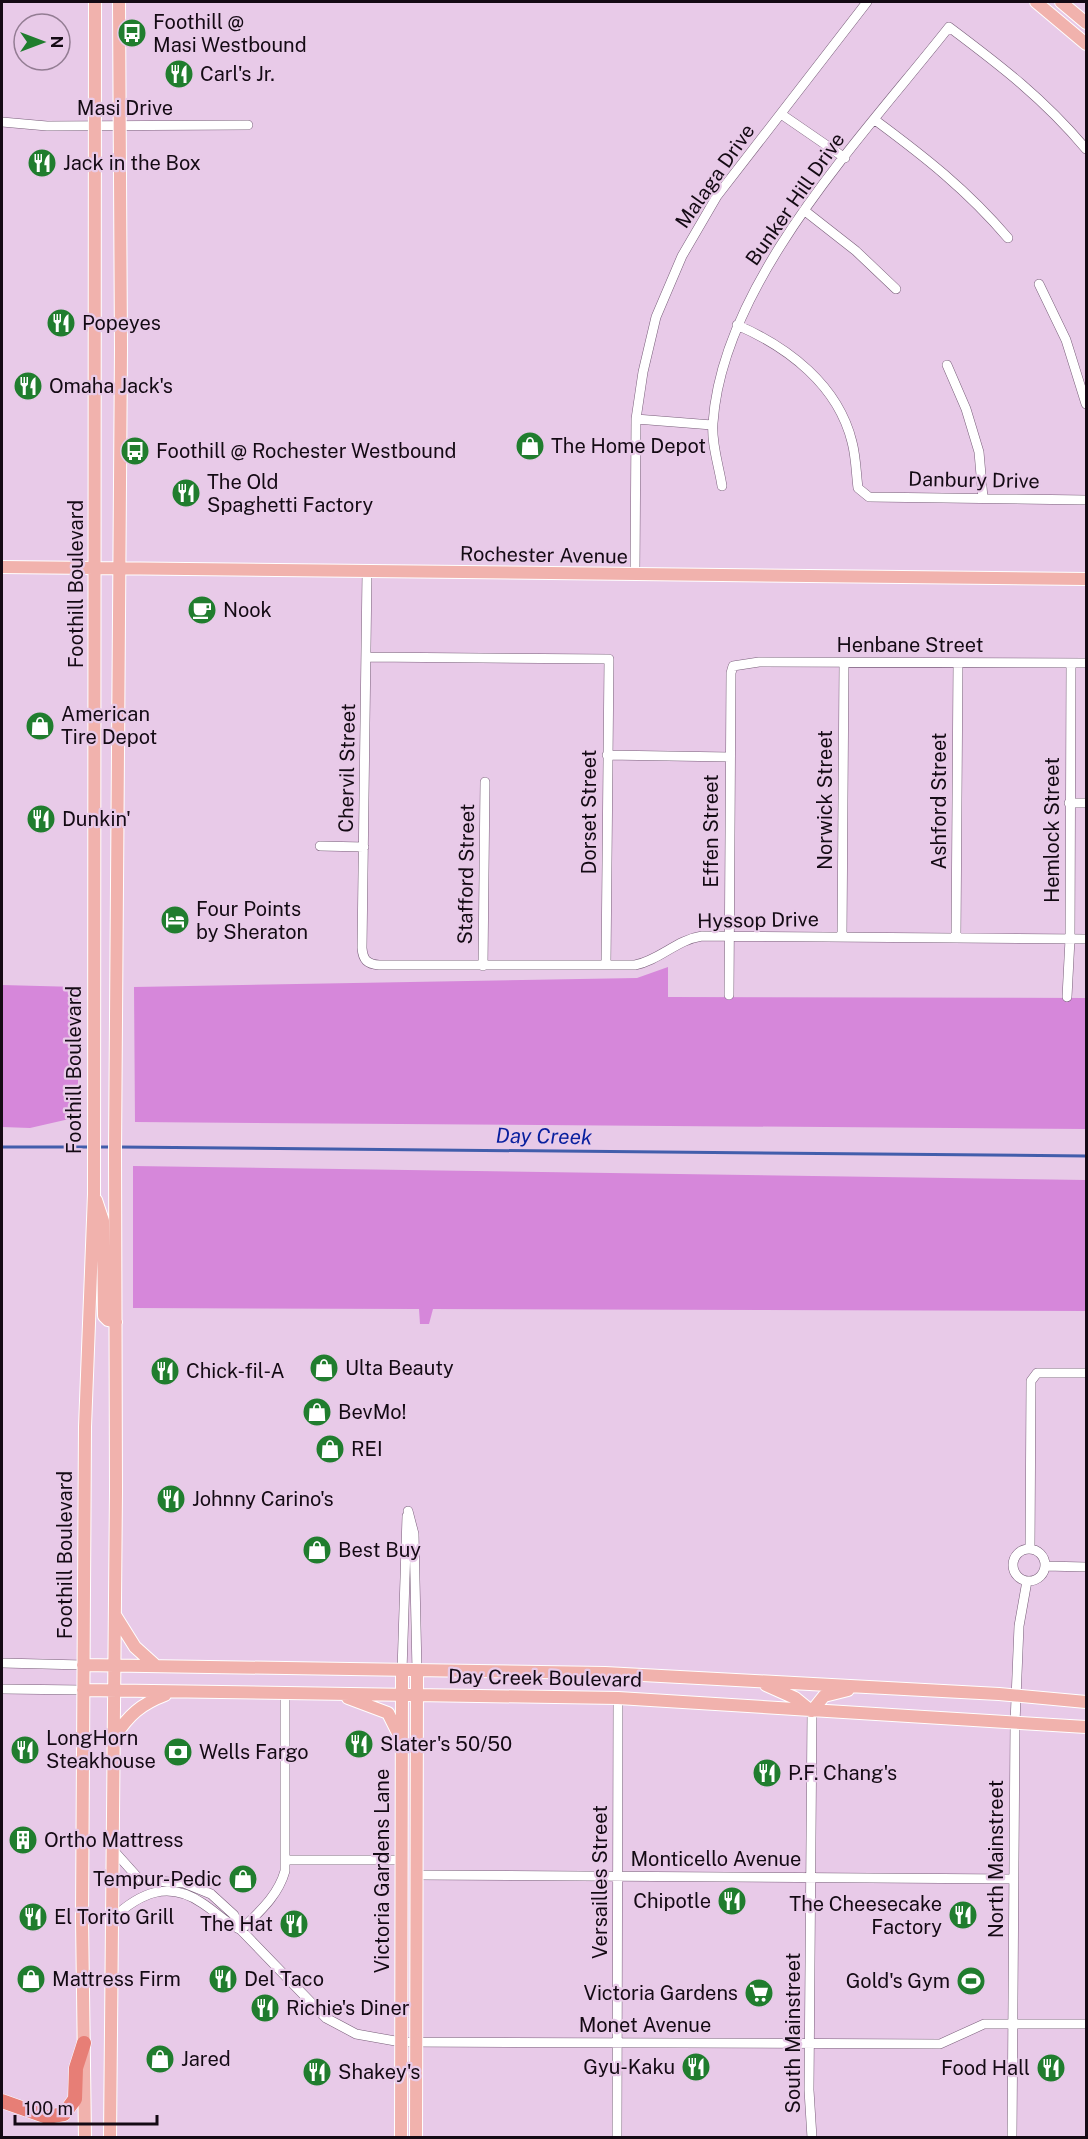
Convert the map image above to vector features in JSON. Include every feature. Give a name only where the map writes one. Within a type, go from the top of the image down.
[{"type":"highway","points":[[2,2101],[47,2117],[64,2114],[75,2099],[76,2068],[84,2043]]},
{"type":"main road","name":"Foothill Boulevard","points":[[85,2138],[82,1918],[85,1427],[94,1194],[95,2]]},
{"type":"main road","name":"Foothill Boulevard","points":[[110,2138],[115,1665],[119,2]]},
{"type":"main road","points":[[1036,2],[1086,44]]},
{"type":"main road","points":[[1061,2],[1086,23]]},
{"type":"main road","name":"Rochester Avenue","points":[[2,567],[367,573],[1086,579]]},
{"type":"main road","points":[[94,1194],[103,1221],[104,1316],[116,1322]]},
{"type":"main road","points":[[115,1615],[135,1647],[155,1665]]},
{"type":"main road","name":"Day Creek Boulevard","points":[[83,1665],[605,1673],[864,1686],[1086,1702]]},
{"type":"main road","name":"Victoria Gardens Lane","points":[[401,2138],[402,1671]]},
{"type":"main road","name":"Victoria Gardens Lane","points":[[416,2138],[417,1671]]},
{"type":"main road","points":[[753,1681],[795,1698],[812,1711],[824,1696],[864,1686]]},
{"type":"main road","name":"Day Creek Boulevard","points":[[83,1690],[618,1698],[1086,1727]]},
{"type":"main road","points":[[114,1738],[143,1703],[171,1692]]},
{"type":"main road","points":[[341,1695],[388,1713],[402,1738]]},
{"type":"street","name":"Malaga Drive","points":[[635,575],[636,419],[643,372],[656,317],[682,256],[717,196],[867,2]]},
{"type":"street","name":"Bunker Hill Drive","points":[[722,486],[712,424],[721,377],[737,325],[770,260],[804,211],[949,27],[1023,83],[1052,110],[1086,149]]},
{"type":"street","points":[[782,114],[845,158]]},
{"type":"street","points":[[875,120],[942,169],[976,201],[1008,238]]},
{"type":"street","name":"Masi Drive","points":[[2,122],[47,126],[248,125]]},
{"type":"street","points":[[804,211],[856,251],[896,289]]},
{"type":"street","points":[[1039,284],[1066,340],[1086,404]]},
{"type":"street","name":"Danbury Drive","points":[[737,325],[766,338],[796,358],[824,387],[845,423],[851,439],[858,488],[862,493],[879,499],[1086,500]]},
{"type":"street","points":[[948,364],[966,409],[979,452],[983,498]]},
{"type":"street","points":[[636,419],[712,424]]},
{"type":"street","name":"Chervil Street","points":[[366,962],[362,957],[362,948],[367,573]]},
{"type":"street","name":"Dorset Street","points":[[366,657],[609,659],[606,965]]},
{"type":"street","name":"Henbane Street","points":[[733,666],[746,662],[1086,663]]},
{"type":"street","name":"Norwick Street","points":[[842,937],[844,663]]},
{"type":"street","name":"Ashford Street","points":[[956,938],[958,663]]},
{"type":"street","name":"Hemlock Street","points":[[1067,998],[1070,939],[1071,663]]},
{"type":"street","name":"Effen Street","points":[[729,995],[731,674],[733,666]]},
{"type":"street","points":[[607,755],[730,757]]},
{"type":"street","name":"Stafford Street","points":[[483,966],[485,782]]},
{"type":"street","points":[[1069,803],[1086,803]]},
{"type":"street","points":[[320,846],[364,847]]},
{"type":"street","name":"Hyssop Drive","points":[[366,962],[379,965],[483,966],[645,963],[685,939],[702,936],[1086,939]]},
{"type":"street","points":[[1030,1549],[1033,1376],[1037,1373],[1086,1374]]},
{"type":"street","name":"Victoria Gardens Lane","points":[[402,1671],[404,1539],[408,1511],[414,1534],[417,1671]]},
{"type":"street","points":[[1030,1549],[1040,1553],[1045,1566],[1040,1576],[1027,1581],[1016,1574],[1013,1565],[1020,1551],[1030,1549]]},
{"type":"street","points":[[1045,1566],[1086,1566]]},
{"type":"street","name":"North Mainstreet","points":[[1012,2138],[1015,1696],[1019,1626],[1027,1581]]},
{"type":"street","name":"Day Creek Boulevard","points":[[2,1663],[83,1665]]},
{"type":"street","name":"Day Creek Boulevard","points":[[2,1689],[83,1690]]},
{"type":"street","points":[[241,1930],[281,1885],[286,1860],[285,1694]]},
{"type":"street","name":"Versailles Street","points":[[617,2138],[618,1698]]},
{"type":"street","name":"South Mainstreet","points":[[812,1711],[809,2043],[812,2138]]},
{"type":"street","name":"Monet Avenue","points":[[114,1851],[140,1880],[183,1883],[211,1894],[234,1915],[241,1930],[326,2018],[356,2034],[401,2042],[940,2044],[978,2026],[1086,2024]]},
{"type":"street","points":[[286,1860],[402,1860]]},
{"type":"street","name":"Monticello Avenue","points":[[417,1875],[1014,1879]]},
{"type":"street","name":"Monet Avenue","points":[[113,1918],[140,1895],[171,1892],[192,1897],[227,1924],[241,1930]]},
{"type":"shaded area","points":[[668,967],[668,997],[1086,998],[1086,1129],[135,1122],[134,987],[637,978]]},
{"type":"shaded area","points":[[2,985],[78,987],[78,1117],[30,1128],[2,1127]]},
{"type":"shaded area","points":[[133,1166],[1086,1180],[1086,1311],[433,1309],[429,1324],[420,1324],[419,1309],[133,1308]]},
{"type":"waterway","name":"Day Creek","points":[[2,1147],[92,1147]]},
{"type":"waterway","name":"Day Creek","points":[[98,1147],[113,1147]]},
{"type":"waterway","name":"Day Creek","points":[[119,1147],[1086,1156]]},
{"type":"place","name":"Foothill @ Masi Westbound","points":[[132,33]]},
{"type":"place","name":"Carl's Jr.","points":[[179,74]]},
{"type":"place","name":"Jack in the Box","points":[[42,163]]},
{"type":"place","name":"Popeyes","points":[[61,323]]},
{"type":"place","name":"Omaha Jack's","points":[[28,386]]},
{"type":"place","name":"The Home Depot","points":[[530,446]]},
{"type":"place","name":"Foothill @ Rochester Westbound","points":[[135,451]]},
{"type":"place","name":"The Old Spaghetti Factory","points":[[186,493]]},
{"type":"place","name":"Nook","points":[[202,610]]},
{"type":"place","name":"American Tire Depot","points":[[40,726]]},
{"type":"place","name":"Dunkin'","points":[[41,819]]},
{"type":"place","name":"Four Points by Sheraton","points":[[175,920]]},
{"type":"place","name":"Ulta Beauty","points":[[324,1368]]},
{"type":"place","name":"Chick-fil-A","points":[[165,1371]]},
{"type":"place","name":"BevMo!","points":[[317,1412]]},
{"type":"place","name":"REI","points":[[330,1449]]},
{"type":"place","name":"Johnny Carino's","points":[[171,1499]]},
{"type":"place","name":"Best Buy","points":[[317,1550]]},
{"type":"place","name":"Slater's 50/50","points":[[359,1744]]},
{"type":"place","name":"LongHorn Steakhouse","points":[[25,1750]]},
{"type":"place","name":"Wells Fargo","points":[[178,1752]]},
{"type":"place","name":"P.F. Chang's","points":[[767,1773]]},
{"type":"place","name":"Ortho Mattress","points":[[23,1840]]},
{"type":"place","name":"Tempur-Pedic","points":[[243,1879]]},
{"type":"place","name":"Chipotle","points":[[732,1901]]},
{"type":"place","name":"The Cheesecake Factory","points":[[963,1915]]},
{"type":"place","name":"El Torito Grill","points":[[33,1917]]},
{"type":"place","name":"The Hat","points":[[294,1924]]},
{"type":"place","name":"Mattress Firm","points":[[31,1979]]},
{"type":"place","name":"Del Taco","points":[[223,1979]]},
{"type":"place","name":"Gold's Gym","points":[[971,1981]]},
{"type":"place","name":"Victoria Gardens","points":[[759,1993]]},
{"type":"place","name":"Richie's Diner","points":[[265,2008]]},
{"type":"place","name":"Jared","points":[[160,2059]]},
{"type":"place","name":"Gyu-Kaku","points":[[696,2067]]},
{"type":"place","name":"Food Hall","points":[[1051,2068]]},
{"type":"place","name":"Shakey's","points":[[317,2072]]}]
